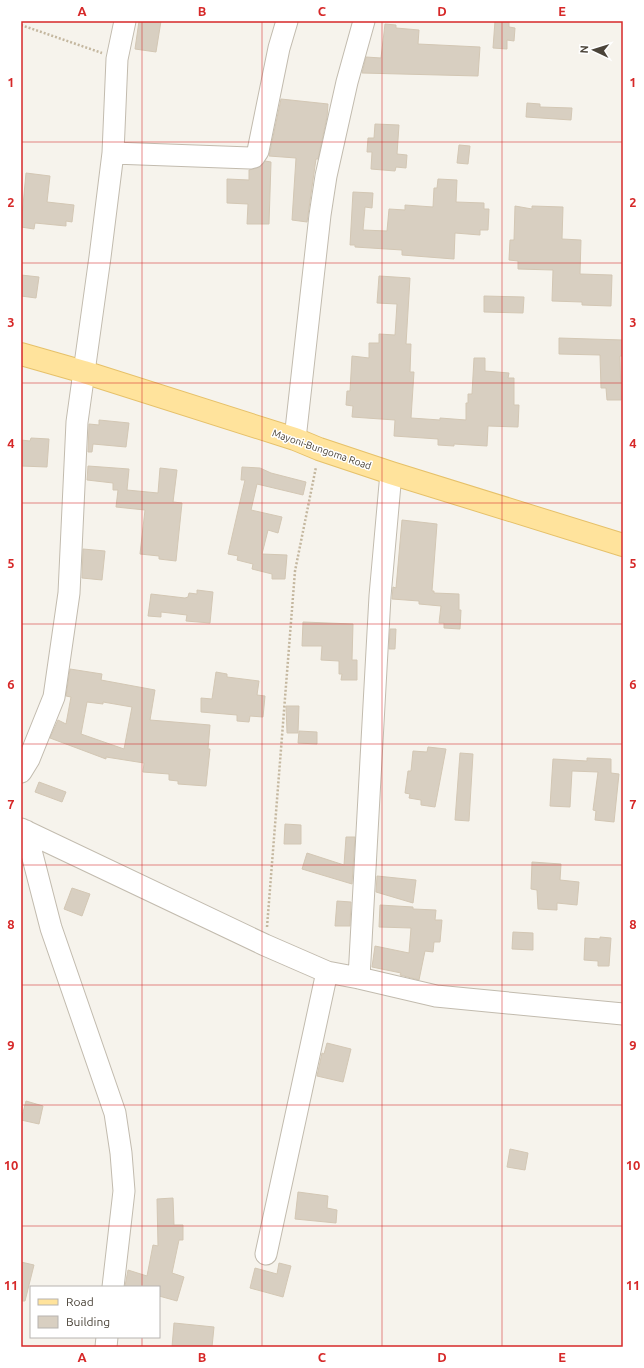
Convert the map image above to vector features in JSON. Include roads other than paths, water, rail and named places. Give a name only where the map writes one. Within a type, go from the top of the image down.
[{"type":"main road","name":"Mayoni-Bungoma Road","points":[[21,354],[84,372],[295,439],[319,449],[391,473],[623,545]]},
{"type":"street","points":[[21,772],[29,759],[54,697],[69,593],[77,422],[113,153],[117,59],[126,21]]},
{"type":"street","points":[[113,153],[254,157],[258,150],[279,48],[287,21]]},
{"type":"street","points":[[295,439],[320,215],[326,176],[347,82],[364,21]]},
{"type":"street","points":[[359,978],[380,596],[391,473]]},
{"type":"street","points":[[24,830],[265,945],[327,972],[436,996],[623,1014]]},
{"type":"street","points":[[24,830],[51,928],[115,1113],[121,1153],[124,1191],[114,1286]]},
{"type":"street","points":[[266,1254],[327,972]]}]
